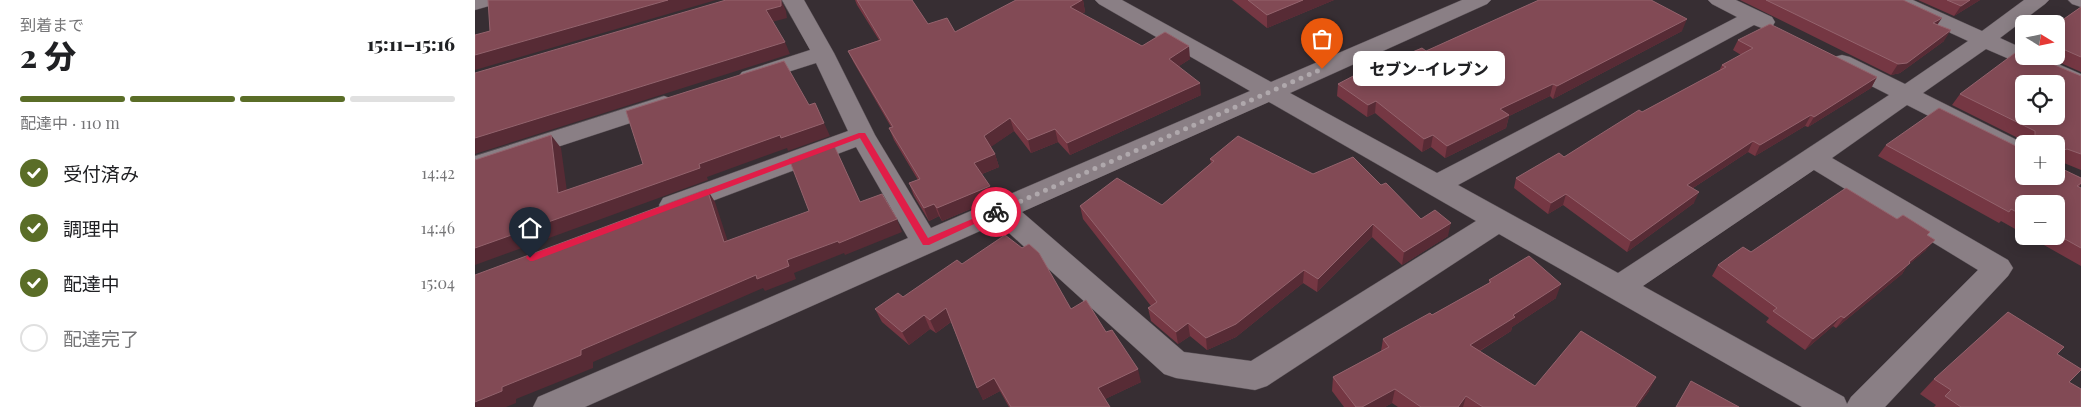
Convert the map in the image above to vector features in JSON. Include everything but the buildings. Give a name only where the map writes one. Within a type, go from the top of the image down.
[{"type":"street","points":[[475,4],[489,0]]},
{"type":"street","points":[[793,0],[823,53],[862,135],[926,243]]},
{"type":"street","points":[[1106,0],[1833,407]]},
{"type":"street","points":[[550,407],[1481,0]]},
{"type":"street","points":[[1719,0],[1787,34]]},
{"type":"street","points":[[1895,0],[2081,83]]},
{"type":"street","points":[[1619,287],[1813,158],[1984,40],[2037,0]]},
{"type":"street","points":[[1436,184],[1753,17]]},
{"type":"street","points":[[1821,51],[2015,149]]},
{"type":"street","points":[[729,83],[823,53]]},
{"type":"street","points":[[475,165],[682,98]]},
{"type":"street","points":[[650,214],[862,135]]},
{"type":"street","points":[[1813,158],[1998,268],[1863,407]]},
{"type":"street","points":[[1001,210],[1176,364],[1255,376],[1499,220]]},
{"type":"way so far","points":[[996,212],[1322,69]]},
{"type":"place","name":"セブン-イレブン","points":[[1322,69]]},
{"type":"route","points":[[530,258],[862,135],[926,243],[996,212]]}]
